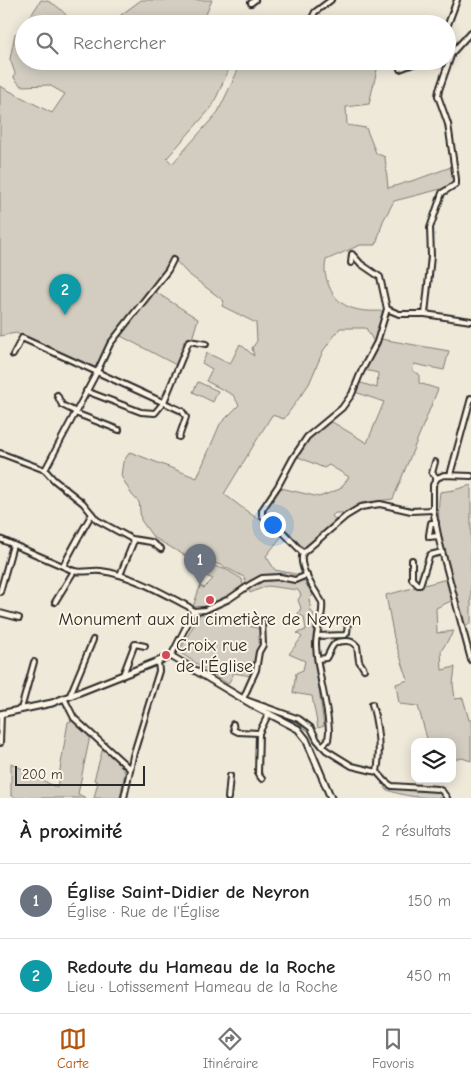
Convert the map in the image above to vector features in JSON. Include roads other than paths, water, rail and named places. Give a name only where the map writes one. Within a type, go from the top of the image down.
[{"type":"street","points":[[314,15],[331,0]]},
{"type":"street","points":[[452,15],[457,0]]},
{"type":"street","points":[[456,49],[471,32]]},
{"type":"street","points":[[426,314],[430,228],[442,193],[456,184],[448,124],[439,102],[439,90],[446,70]]},
{"type":"street","points":[[303,553],[280,529],[266,520],[262,515],[262,510],[307,437],[347,402],[377,342],[386,309],[380,277],[361,264],[352,254],[351,263]]},
{"type":"street","points":[[45,470],[110,344],[168,270],[173,260]]},
{"type":"street","points":[[386,309],[399,314],[426,314],[471,321]]},
{"type":"street","points":[[12,355],[22,338],[164,402],[186,414],[179,437]]},
{"type":"street","points":[[86,391],[151,414],[158,411],[164,402],[189,341],[206,344]]},
{"type":"street","points":[[56,395],[62,405],[119,430]]},
{"type":"street","points":[[450,475],[471,398]]},
{"type":"street","points":[[0,453],[45,470],[54,480],[83,502],[102,523],[132,539],[151,542],[161,549]]},
{"type":"street","points":[[434,462],[432,474],[437,478]]},
{"type":"street","points":[[471,476],[444,475],[437,478],[433,485],[433,510],[438,536],[471,660]]},
{"type":"street","points":[[323,747],[328,740],[329,732],[318,659],[317,636],[323,608],[322,602],[300,561],[303,553],[346,516],[361,507],[380,504],[411,511],[433,510]]},
{"type":"street","points":[[63,566],[92,514]]},
{"type":"street","points":[[436,523],[431,523],[429,537],[438,536]]},
{"type":"street","points":[[0,539],[74,571],[100,570],[120,575],[189,607],[193,611],[205,610],[229,600],[262,578],[280,577],[295,580],[307,575]]},
{"type":"street","points":[[120,575],[133,543],[132,539]]},
{"type":"street","points":[[0,592],[13,545]]},
{"type":"street","points":[[412,560],[412,579],[420,585],[430,555],[442,552]]},
{"type":"street","points":[[55,602],[74,571]]},
{"type":"street","points":[[0,742],[0,714],[40,706],[64,698],[171,656],[193,611]]},
{"type":"street","points":[[0,613],[19,618]]},
{"type":"street","points":[[244,699],[256,670],[259,652],[263,645],[262,622]]},
{"type":"street","points":[[317,636],[344,635],[347,633],[348,623]]},
{"type":"street","points":[[70,695],[93,640]]},
{"type":"street","points":[[318,659],[326,658],[337,641],[350,641],[356,644],[359,649],[358,658],[364,669]]},
{"type":"street","points":[[123,675],[135,644],[145,646]]},
{"type":"street","points":[[171,656],[244,699],[295,726],[304,736],[331,798]]},
{"type":"street","points":[[21,710],[34,662]]},
{"type":"street","points":[[124,798],[130,770],[159,671],[158,662]]},
{"type":"street","points":[[64,698],[74,718],[130,770]]},
{"type":"street","points":[[244,699],[299,719],[311,728],[323,747],[352,766],[377,772],[392,786],[438,789],[447,798]]},
{"type":"street","points":[[372,704],[378,732],[379,763],[377,772]]},
{"type":"street","points":[[262,779],[258,774],[259,733],[269,713]]},
{"type":"street","points":[[233,724],[234,730],[238,732],[259,733]]},
{"type":"street","points":[[228,798],[230,776]]},
{"type":"place","name":"Redoute du Hameau de la Roche","points":[[65,315]]},
{"type":"place","name":"Église Saint-Didier de Neyron","points":[[200,585]]},
{"type":"place","name":"Monument aux du cimetière de Neyron","points":[[210,600]]},
{"type":"place","name":"Croix rue de l'Église","points":[[166,655]]}]
